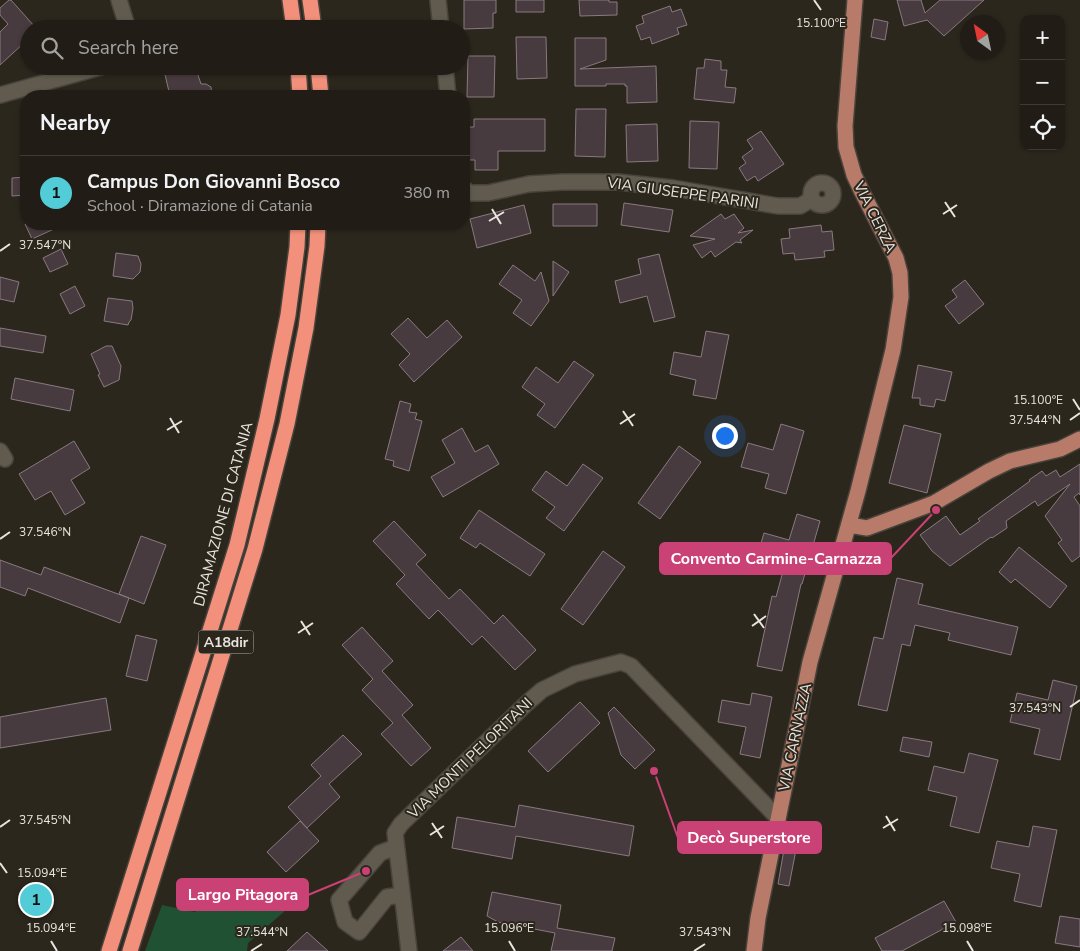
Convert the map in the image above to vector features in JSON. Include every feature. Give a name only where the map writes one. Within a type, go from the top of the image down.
[{"type":"highway","points":[[290,0],[293,20]]},
{"type":"highway","points":[[310,0],[313,20]]},
{"type":"highway","points":[[299,75],[300,90]]},
{"type":"highway","points":[[319,75],[320,90]]},
{"type":"highway","name":"DIRAMAZIONE DI CATANIA","points":[[109,951],[236,545],[267,419],[288,315],[298,230]]},
{"type":"highway","name":"A18dir","points":[[130,951],[260,530],[287,424],[306,328],[318,230]]},
{"type":"main road","name":"VIA CERZA","points":[[849,525],[893,350],[901,297],[900,273],[896,258],[854,175],[846,147],[845,126],[856,0]]},
{"type":"main road","points":[[849,525],[867,528],[934,503],[1010,461],[1060,449],[1080,439]]},
{"type":"main road","name":"VIA CARNAZZA","points":[[754,951],[758,918],[810,662],[849,525]]},
{"type":"street","points":[[119,0],[125,20]]},
{"type":"street","points":[[438,0],[440,20]]},
{"type":"street","points":[[0,95],[72,75]]},
{"type":"street","points":[[446,75],[447,90]]},
{"type":"street","name":"VIA GIUSEPPE PARINI","points":[[470,193],[488,193],[529,184],[618,182],[673,188],[778,206],[800,206],[812,199]]},
{"type":"street","name":"VIA MONTI PELORITANI","points":[[409,951],[395,833],[401,824],[526,704],[542,690],[575,674],[621,662],[631,666],[778,818]]},
{"type":"street","points":[[396,847],[380,853],[339,900],[345,922],[359,932],[387,897],[402,895]]},
{"type":"green space","points":[[248,884],[285,911],[248,943],[247,951],[145,951],[162,905],[195,912],[200,901],[221,886]]},
{"type":"building","points":[[11,0],[29,20],[20,20],[20,47],[0,65],[0,32],[8,24],[0,15],[0,8]]},
{"type":"building","points":[[464,0],[496,0],[496,13],[493,13],[493,28],[470,29],[470,20],[464,20]]},
{"type":"building","points":[[516,0],[544,0],[544,12],[516,12]]},
{"type":"building","points":[[579,0],[609,0],[609,2],[617,2],[617,15],[580,16]]},
{"type":"building","points":[[897,0],[921,0],[925,13],[940,0],[984,0],[967,15],[960,15],[960,22],[944,36],[927,20],[904,26]]},
{"type":"building","points":[[670,6],[672,12],[681,9],[687,25],[677,28],[679,34],[652,44],[650,37],[641,40],[636,26],[644,23],[642,16]]},
{"type":"building","points":[[874,19],[888,22],[885,40],[871,37]]},
{"type":"building","points":[[516,37],[546,37],[547,78],[517,79]]},
{"type":"building","points":[[575,38],[606,38],[606,60],[580,69],[656,66],[657,102],[627,103],[627,86],[625,84],[575,86]]},
{"type":"building","points":[[470,56],[495,56],[494,97],[470,97],[470,90],[467,90],[468,75],[470,75]]},
{"type":"building","points":[[705,59],[721,61],[721,70],[727,70],[725,87],[736,88],[734,103],[694,99],[697,68],[704,68]]},
{"type":"building","points":[[165,75],[198,75],[201,84],[206,84],[211,87],[211,90],[169,90]]},
{"type":"building","points":[[576,109],[606,109],[605,157],[575,156]]},
{"type":"building","points":[[474,119],[545,119],[545,151],[498,151],[498,170],[475,170],[475,160],[470,160],[470,127],[474,127]]},
{"type":"building","points":[[690,121],[719,122],[717,169],[689,168]]},
{"type":"building","points":[[657,124],[658,161],[627,162],[626,125]]},
{"type":"building","points":[[761,131],[784,164],[758,181],[755,176],[747,181],[739,168],[746,163],[742,157],[753,149],[747,140]]},
{"type":"building","points":[[20,177],[20,195],[12,196],[12,178]]},
{"type":"building","points":[[624,203],[673,210],[669,232],[621,225]]},
{"type":"building","points":[[553,204],[597,204],[597,226],[553,226]]},
{"type":"building","points":[[524,205],[531,233],[477,248],[470,219]]},
{"type":"building","points":[[721,214],[725,219],[734,214],[744,228],[738,233],[753,230],[740,240],[742,243],[736,242],[715,257],[711,251],[702,258],[693,245],[715,239],[690,236]]},
{"type":"building","points":[[821,225],[822,232],[832,231],[834,250],[824,251],[825,257],[795,260],[794,253],[783,254],[781,239],[790,238],[789,229]]},
{"type":"building","points":[[28,230],[52,230],[32,239]]},
{"type":"building","points":[[61,249],[68,264],[50,272],[43,258]]},
{"type":"building","points":[[116,253],[138,256],[141,264],[140,272],[133,279],[113,276]]},
{"type":"building","points":[[659,254],[675,317],[654,322],[647,296],[620,303],[615,281],[641,274],[638,259]]},
{"type":"building","points":[[553,261],[569,272],[553,296]]},
{"type":"building","points":[[513,265],[535,281],[541,272],[549,301],[531,326],[513,313],[522,300],[499,284]]},
{"type":"building","points":[[0,277],[19,282],[14,302],[0,299]]},
{"type":"building","points":[[965,280],[984,304],[959,324],[945,306],[957,297],[952,290]]},
{"type":"building","points":[[75,286],[85,306],[70,314],[60,294]]},
{"type":"building","points":[[108,298],[132,301],[131,320],[128,325],[104,321]]},
{"type":"building","points":[[408,318],[427,338],[447,320],[462,337],[414,382],[399,365],[410,354],[391,334]]},
{"type":"building","points":[[0,328],[46,336],[43,353],[0,346]]},
{"type":"building","points":[[706,331],[729,335],[716,399],[693,395],[696,380],[670,374],[674,352],[701,357]]},
{"type":"building","points":[[106,346],[112,346],[121,366],[119,380],[104,387],[91,354]]},
{"type":"building","points":[[574,361],[594,375],[555,428],[537,415],[545,404],[522,387],[536,367],[558,383]]},
{"type":"building","points":[[918,365],[952,372],[945,401],[936,399],[934,407],[920,405],[920,398],[912,398]]},
{"type":"building","points":[[15,378],[74,390],[70,411],[11,399]]},
{"type":"building","points":[[400,401],[411,404],[409,412],[417,413],[415,419],[422,421],[409,471],[393,466],[394,461],[385,459]]},
{"type":"building","points":[[781,424],[804,431],[786,494],[765,488],[769,474],[741,467],[748,443],[773,450]]},
{"type":"building","points":[[904,425],[941,434],[927,493],[889,483]]},
{"type":"building","points":[[462,428],[475,452],[488,445],[499,464],[443,497],[431,477],[455,463],[442,440]]},
{"type":"building","points":[[74,441],[90,468],[71,480],[85,503],[65,515],[51,491],[35,500],[19,474]]},
{"type":"building","points":[[679,446],[701,462],[660,519],[638,503]]},
{"type":"building","points":[[583,464],[603,478],[564,531],[546,518],[555,507],[532,490],[546,471],[567,486]]},
{"type":"building","points":[[1080,464],[1080,495],[1079,493],[1074,497],[1080,506],[1080,556],[1072,562],[1058,543],[1062,540],[1045,516],[1070,484],[1038,506],[1035,501],[1006,521],[1007,528],[950,566],[932,551],[920,535],[946,516],[960,535],[980,521],[978,519],[1042,471],[1046,476],[1056,470],[1060,477]]},
{"type":"building","points":[[479,510],[545,554],[530,576],[480,543],[476,548],[460,538]]},
{"type":"building","points":[[797,514],[820,521],[801,584],[782,671],[757,666],[772,596],[776,597],[785,564],[757,557],[764,533],[789,540]]},
{"type":"building","points":[[394,521],[426,555],[416,564],[449,599],[460,589],[494,624],[503,615],[536,650],[515,670],[482,636],[472,645],[438,610],[429,619],[396,584],[405,575],[373,541]]},
{"type":"building","points":[[141,536],[166,545],[144,604],[119,594]]},
{"type":"building","points":[[1019,547],[1067,586],[1050,608],[1015,579],[1011,583],[999,572]]},
{"type":"building","points":[[603,551],[625,567],[583,625],[561,609]]},
{"type":"building","points":[[0,560],[41,575],[44,567],[129,598],[120,623],[28,588],[25,596],[0,587]]},
{"type":"building","points":[[897,578],[923,584],[918,604],[1018,627],[1011,655],[948,640],[950,633],[915,625],[910,646],[902,644],[887,711],[858,705],[874,637],[883,639]]},
{"type":"building","points":[[362,627],[393,661],[382,671],[413,705],[402,715],[431,748],[411,766],[381,734],[393,723],[362,690],[373,679],[342,645]]},
{"type":"building","points":[[136,635],[157,640],[147,681],[126,676]]},
{"type":"building","points":[[1053,680],[1077,686],[1060,760],[1034,754],[1040,729],[1010,722],[1017,693],[1048,700]]},
{"type":"building","points":[[752,693],[772,697],[760,758],[740,754],[746,727],[718,722],[722,700],[750,705]]},
{"type":"building","points":[[106,698],[111,730],[0,748],[0,717]]},
{"type":"building","points":[[580,702],[600,723],[548,772],[528,751]]},
{"type":"building","points":[[614,707],[655,750],[635,769],[621,755],[608,713]]},
{"type":"building","points":[[343,735],[362,754],[329,784],[340,797],[307,828],[288,807],[321,776],[311,765]]},
{"type":"building","points":[[903,737],[932,742],[929,757],[900,751]]},
{"type":"building","points":[[969,753],[998,760],[979,833],[950,826],[957,797],[928,790],[934,766],[964,773]]},
{"type":"building","points":[[519,805],[634,826],[629,856],[516,836],[512,859],[452,848],[457,817],[515,827]]},
{"type":"building","points":[[300,821],[319,841],[286,872],[267,852]]},
{"type":"building","points":[[1033,826],[1057,830],[1041,907],[1014,901],[1020,874],[991,868],[997,841],[1029,847]]},
{"type":"building","points":[[787,832],[799,834],[789,886],[778,884]]},
{"type":"building","points":[[492,892],[561,905],[557,928],[615,938],[612,951],[551,951],[555,933],[498,922],[487,916]]},
{"type":"building","points":[[944,901],[956,922],[902,951],[882,951],[875,938]]},
{"type":"building","points":[[1060,916],[1080,919],[1080,947],[1055,943]]},
{"type":"building","points":[[307,932],[328,951],[287,951]]},
{"type":"building","points":[[461,937],[473,951],[443,951]]},
{"type":"place","name":"Convento Carmine-Carnazza","points":[[936,510]]},
{"type":"place","name":"Decò Superstore","points":[[654,771]]},
{"type":"place","name":"Largo Pitagora","points":[[366,871]]},
{"type":"place","name":"Campus Don Giovanni Bosco","points":[[36,900]]}]
